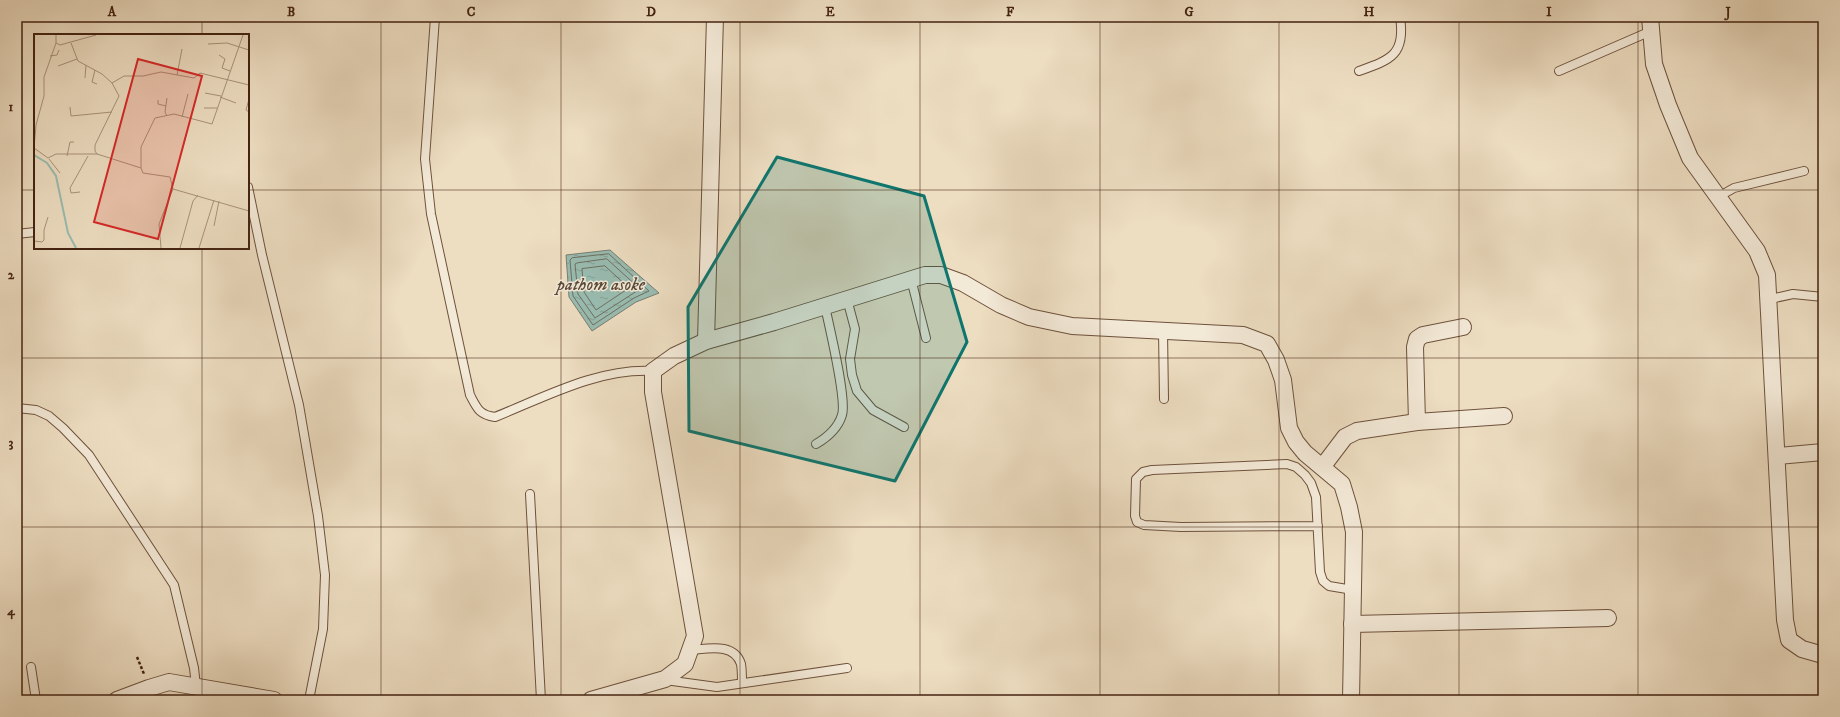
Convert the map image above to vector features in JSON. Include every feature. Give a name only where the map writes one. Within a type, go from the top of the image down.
[{"type":"street","points":[[706,341],[715,17]]},
{"type":"street","points":[[1651,24],[1654,64],[1668,105],[1690,158],[1757,251],[1767,274],[1770,299],[1785,620],[1788,640],[1802,649],[1823,655]]},
{"type":"street","points":[[591,700],[665,679],[685,664],[695,636],[653,392],[653,372],[674,356],[706,341],[925,275],[941,275],[963,283],[1001,305],[1030,317],[1072,326],[1243,335],[1267,344],[1276,360],[1283,380],[1289,428],[1296,442],[1305,453],[1323,466],[1342,484],[1349,507],[1354,532],[1351,700]]},
{"type":"street","points":[[1417,422],[1416,339],[1423,335],[1463,327]]},
{"type":"street","points":[[1323,466],[1346,437],[1357,432],[1417,422],[1504,416]]},
{"type":"street","points":[[1777,456],[1823,452]]},
{"type":"street","points":[[1352,624],[1608,618]]},
{"type":"street","points":[[117,700],[169,682],[274,700]]},
{"type":"lane","points":[[435,17],[425,159],[430,214],[470,395],[478,410],[485,416],[495,417],[589,380],[634,370],[653,372]]},
{"type":"lane","points":[[1358,71],[1386,61],[1395,53],[1400,44],[1402,30],[1400,17]]},
{"type":"lane","points":[[1559,71],[1651,24]]},
{"type":"lane","points":[[1718,197],[1734,188],[1804,171]]},
{"type":"lane","points":[[249,196],[252,224],[299,405],[318,516],[325,575],[323,629],[309,700]]},
{"type":"lane","points":[[17,234],[34,232]]},
{"type":"lane","points":[[911,279],[926,338]]},
{"type":"lane","points":[[1770,299],[1793,294],[1823,297]]},
{"type":"lane","points":[[847,299],[855,329],[850,359],[852,375],[857,391],[873,410],[904,427]]},
{"type":"lane","points":[[816,444],[828,437],[837,425],[842,414],[841,389],[825,306]]},
{"type":"lane","points":[[1163,331],[1164,399]]},
{"type":"lane","points":[[17,408],[36,410],[49,416],[89,455],[174,585],[194,668],[196,686]]},
{"type":"lane","points":[[1318,526],[1181,527],[1144,525],[1137,522],[1135,516],[1136,479],[1143,472],[1152,470],[1287,464],[1296,468],[1306,475],[1311,483],[1316,497],[1318,526],[1320,572],[1322,581],[1329,586],[1353,590]]},
{"type":"lane","points":[[530,494],[541,700]]},
{"type":"lane","points":[[690,650],[721,648],[730,650],[741,664],[742,683]]},
{"type":"lane","points":[[31,667],[36,700]]},
{"type":"lane","points":[[665,679],[717,687],[846,668]]},
{"type":"highlighted area","points":[[777,157],[924,196],[967,342],[895,481],[689,431],[688,307]]},
{"type":"water","name":"pathom asoke","points":[[610,250],[659,293],[636,302],[592,331],[569,297],[566,255]]}]
